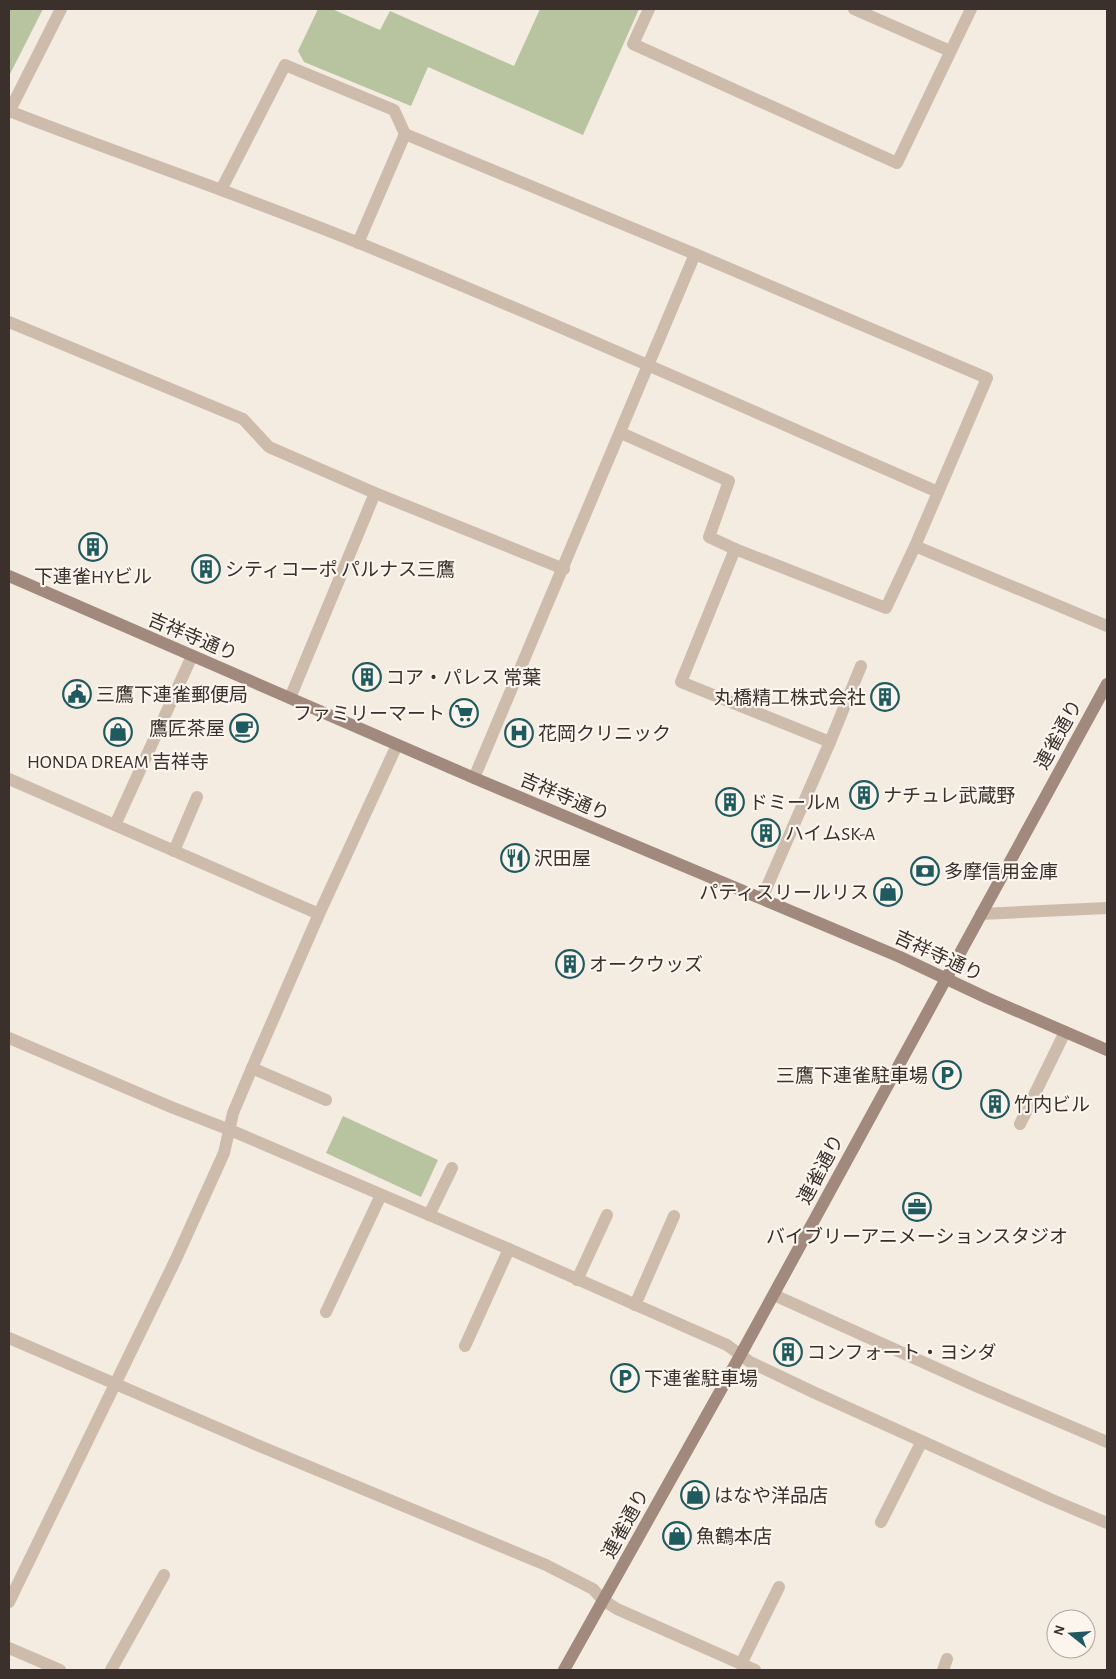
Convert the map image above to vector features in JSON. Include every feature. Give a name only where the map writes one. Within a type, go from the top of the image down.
[{"type":"main road","name":"吉祥寺通り","points":[[9,576],[474,778],[900,957],[987,998],[1107,1050]]},
{"type":"main road","name":"連雀通り","points":[[564,1670],[774,1295],[1107,684]]},
{"type":"street","points":[[61,9],[9,112],[358,243],[938,492]]},
{"type":"street","points":[[649,9],[633,44],[897,164],[970,9]]},
{"type":"street","points":[[854,9],[950,51]]},
{"type":"street","points":[[221,190],[284,65],[394,110],[405,134],[987,378],[915,546],[886,608],[709,538],[729,482],[621,433]]},
{"type":"street","points":[[358,243],[405,134]]},
{"type":"street","points":[[474,778],[564,569],[695,254]]},
{"type":"street","points":[[9,322],[243,419],[269,448],[564,569]]},
{"type":"street","points":[[290,698],[375,493]]},
{"type":"street","points":[[915,546],[1107,626]]},
{"type":"street","points":[[735,549],[681,682],[830,742]]},
{"type":"street","points":[[115,825],[192,656]]},
{"type":"street","points":[[762,898],[861,666]]},
{"type":"street","points":[[9,1602],[176,1259],[224,1153],[233,1113],[252,1068],[318,914],[397,745]]},
{"type":"street","points":[[9,779],[318,914]]},
{"type":"street","points":[[174,850],[197,798]]},
{"type":"street","points":[[981,914],[1107,908]]},
{"type":"street","points":[[1020,1124],[1065,1032]]},
{"type":"street","points":[[9,1038],[509,1249],[727,1345],[750,1362],[1050,1499],[1107,1523]]},
{"type":"street","points":[[252,1068],[326,1100]]},
{"type":"street","points":[[429,1215],[452,1168]]},
{"type":"street","points":[[326,1312],[381,1195]]},
{"type":"street","points":[[577,1280],[607,1214]]},
{"type":"street","points":[[635,1305],[674,1216]]},
{"type":"street","points":[[465,1346],[509,1249]]},
{"type":"street","points":[[774,1295],[976,1386],[1107,1442]]},
{"type":"street","points":[[9,1338],[390,1501],[546,1565],[593,1589],[603,1600],[617,1609],[755,1670]]},
{"type":"street","points":[[881,1522],[922,1441]]},
{"type":"street","points":[[111,1670],[164,1575]]},
{"type":"street","points":[[741,1664],[779,1587]]},
{"type":"street","points":[[9,1648],[60,1670]]},
{"type":"green space","points":[[9,9],[43,9],[9,76]]},
{"type":"green space","points":[[318,9],[332,9],[380,30],[390,11],[514,66],[540,9],[639,9],[583,135],[428,67],[411,106],[304,62],[298,51]]},
{"type":"green space","points":[[343,1116],[438,1160],[421,1197],[326,1153]]},
{"type":"place","name":"下連雀HYビル","points":[[93,547]]},
{"type":"place","name":"シティコーポ パルナス三鷹","points":[[206,569]]},
{"type":"place","name":"コア・パレス 常葉","points":[[367,677]]},
{"type":"place","name":"三鷹下連雀郵便局","points":[[77,694]]},
{"type":"place","name":"丸橋精工株式会社","points":[[885,697]]},
{"type":"place","name":"ファミリーマート","points":[[464,713]]},
{"type":"place","name":"鷹匠茶屋","points":[[244,728]]},
{"type":"place","name":"HONDA DREAM 吉祥寺","points":[[118,732]]},
{"type":"place","name":"花岡クリニック","points":[[519,733]]},
{"type":"place","name":"ナチュレ武蔵野","points":[[864,795]]},
{"type":"place","name":"ドミールM","points":[[730,802]]},
{"type":"place","name":"ハイムSK-A","points":[[766,833]]},
{"type":"place","name":"沢田屋","points":[[515,858]]},
{"type":"place","name":"多摩信用金庫","points":[[925,871]]},
{"type":"place","name":"パティスリールリス","points":[[888,892]]},
{"type":"place","name":"オークウッズ","points":[[570,964]]},
{"type":"place","name":"三鷹下連雀駐車場","points":[[947,1075]]},
{"type":"place","name":"竹内ビル","points":[[995,1104]]},
{"type":"place","name":"バイブリーアニメーションスタジオ","points":[[917,1207]]},
{"type":"place","name":"コンフォート・ヨシダ","points":[[788,1352]]},
{"type":"place","name":"下連雀駐車場","points":[[625,1378]]},
{"type":"place","name":"はなや洋品店","points":[[695,1495]]},
{"type":"place","name":"魚鶴本店","points":[[677,1536]]}]
